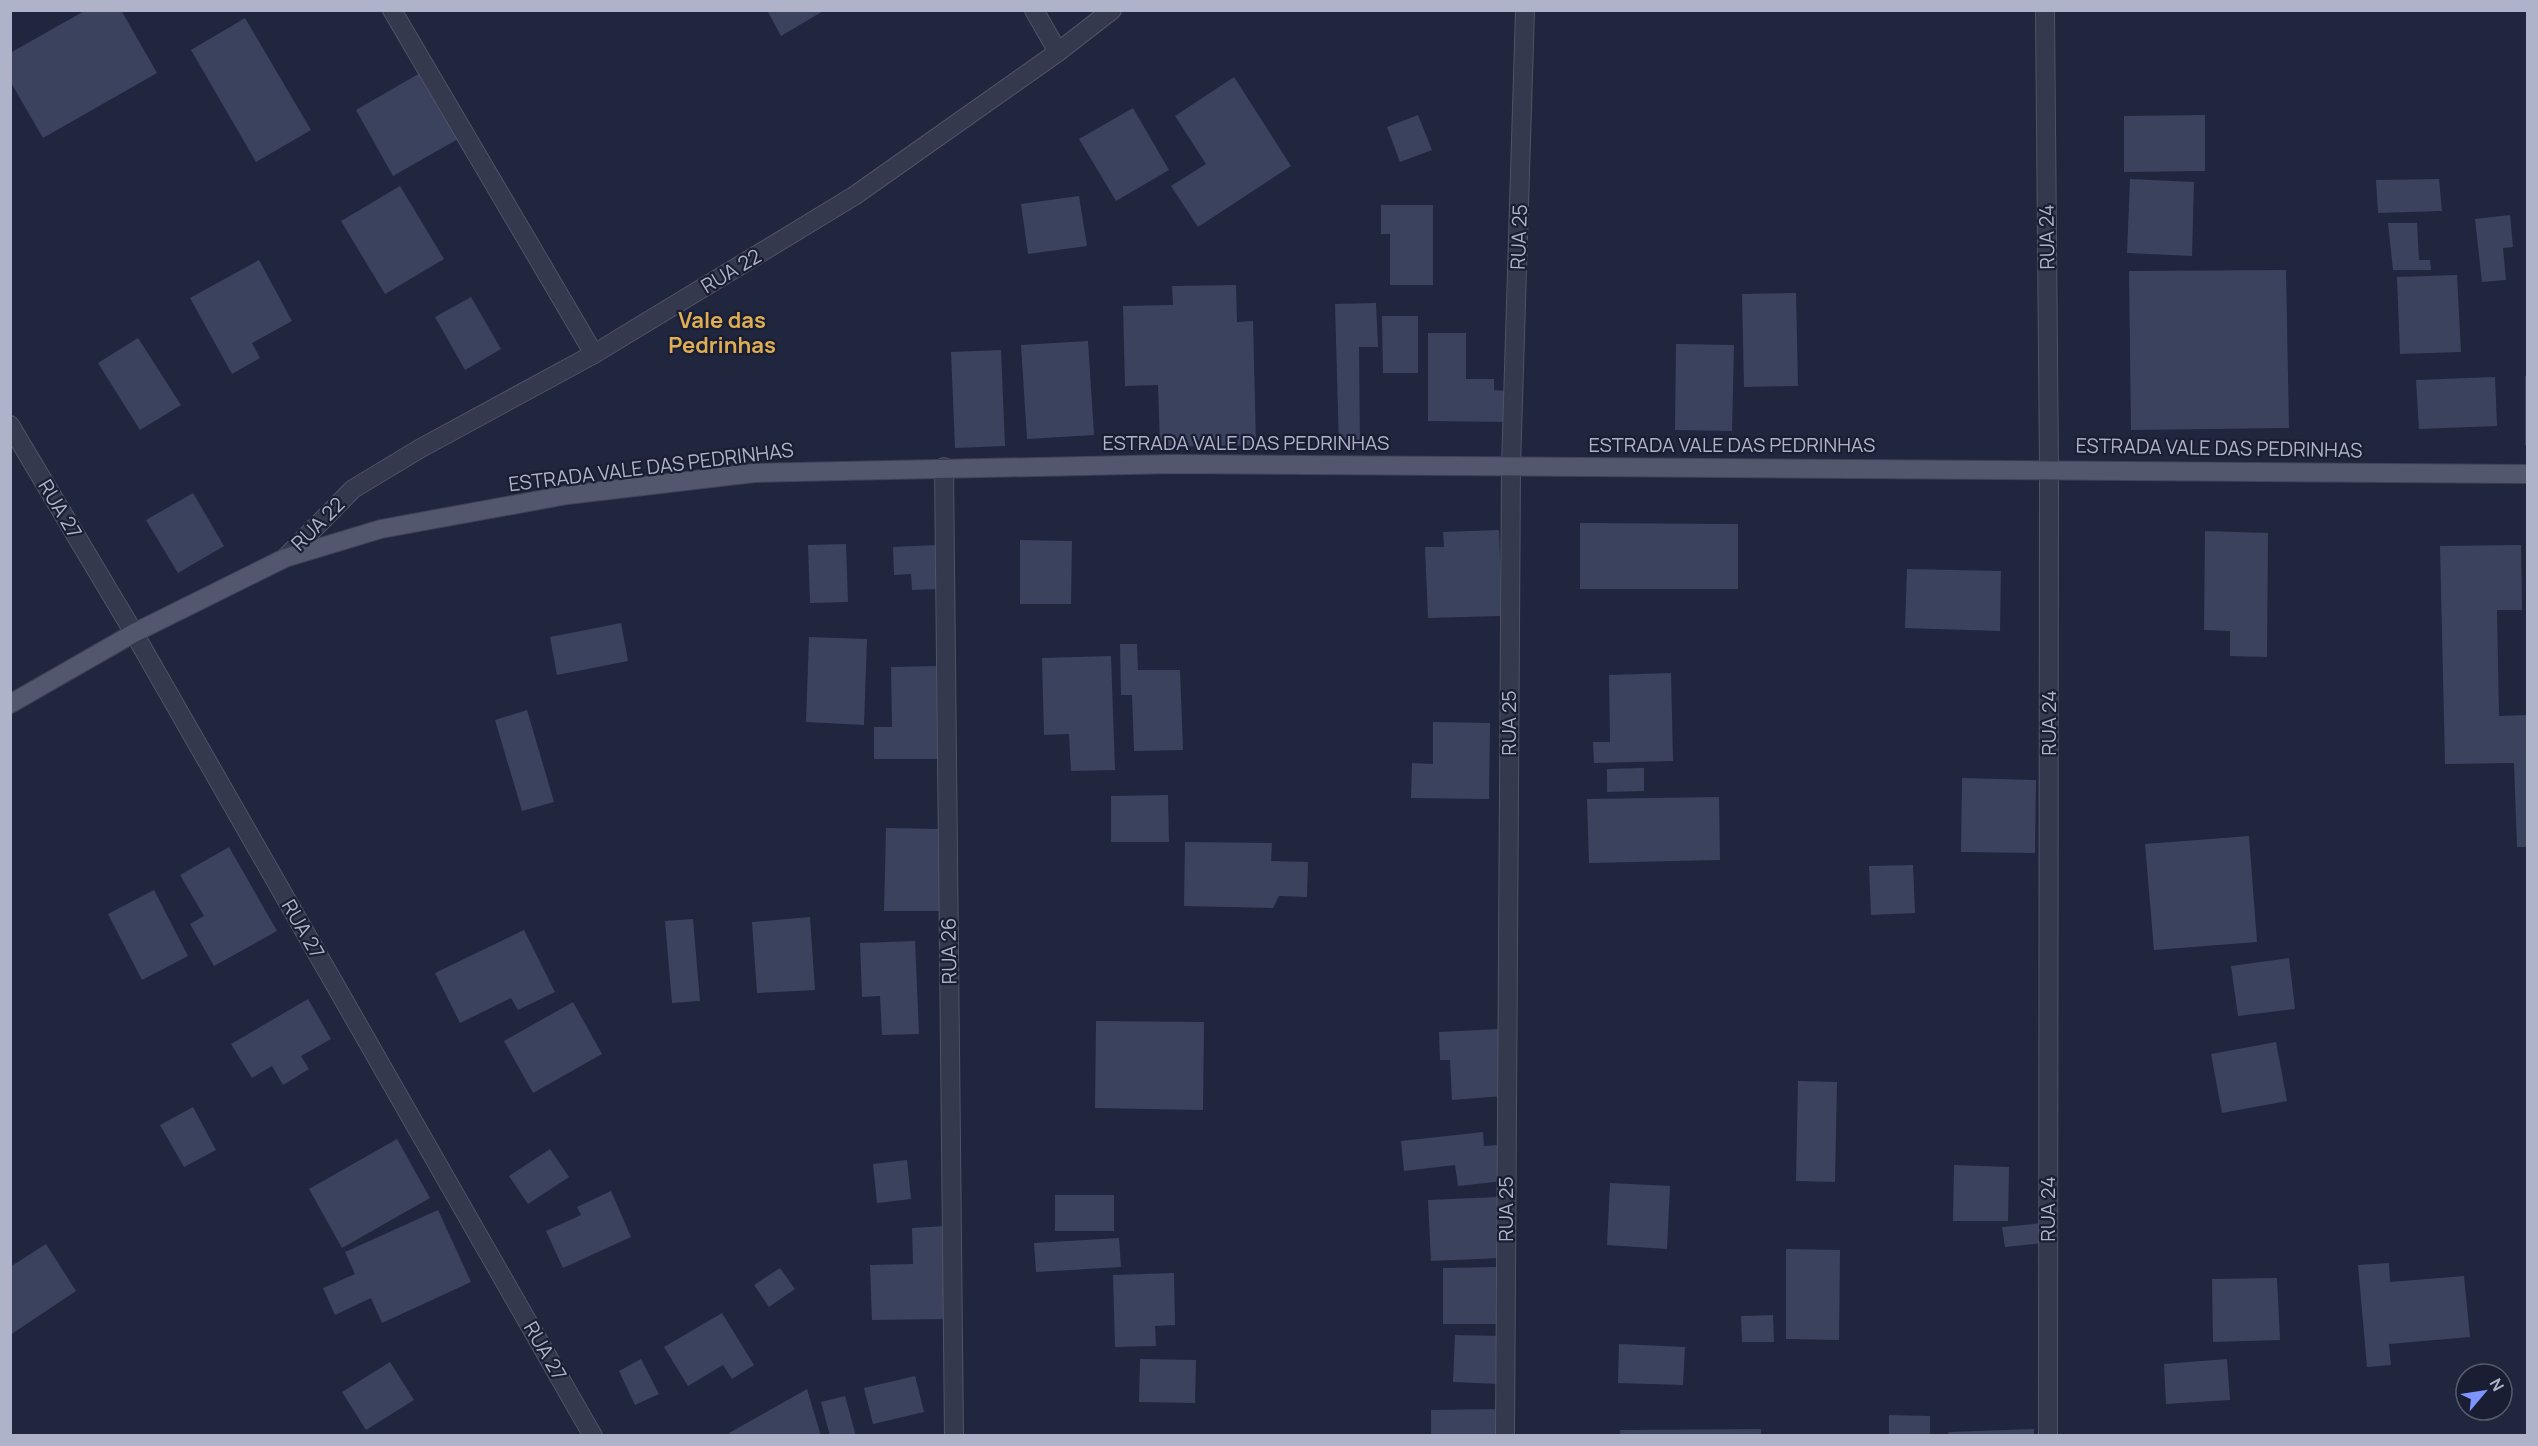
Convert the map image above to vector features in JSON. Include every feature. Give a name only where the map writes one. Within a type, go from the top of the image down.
[{"type":"main road","name":"ESTRADA VALE DAS PEDRINHAS","points":[[10,704],[134,633],[285,558],[381,529],[567,495],[754,473],[944,467],[1174,464],[2528,474]]},
{"type":"street","points":[[392,10],[594,354]]},
{"type":"street","points":[[1034,10],[1058,52]]},
{"type":"street","name":"RUA 22","points":[[285,558],[353,489],[421,448],[594,354],[854,195],[1058,52],[1112,10]]},
{"type":"street","name":"RUA 25","points":[[1505,1436],[1511,466],[1525,10]]},
{"type":"street","name":"RUA 24","points":[[2045,10],[2049,469],[2048,1436]]},
{"type":"street","name":"RUA 27","points":[[10,425],[134,633],[593,1436]]},
{"type":"street","name":"RUA 26","points":[[944,467],[954,1436]]},
{"type":"building","points":[[86,10],[121,10],[157,73],[43,138],[10,81],[10,53]]},
{"type":"building","points":[[767,10],[825,10],[781,36]]},
{"type":"building","points":[[245,18],[311,130],[256,162],[191,50]]},
{"type":"building","points":[[420,73],[458,139],[393,176],[356,110]]},
{"type":"building","points":[[1234,77],[1291,166],[1198,227],[1171,186],[1206,164],[1175,116]]},
{"type":"building","points":[[1133,108],[1169,170],[1116,201],[1079,139]]},
{"type":"building","points":[[1418,115],[1432,150],[1400,162],[1387,127]]},
{"type":"building","points":[[2205,115],[2205,171],[2124,172],[2124,116]]},
{"type":"building","points":[[2130,179],[2194,182],[2192,256],[2127,253]]},
{"type":"building","points":[[2439,179],[2442,211],[2378,213],[2376,180]]},
{"type":"building","points":[[400,186],[444,259],[385,294],[341,221]]},
{"type":"building","points":[[1079,196],[1087,246],[1028,254],[1021,204]]},
{"type":"building","points":[[1381,205],[1433,205],[1433,285],[1390,285],[1390,234],[1381,234]]},
{"type":"building","points":[[2510,215],[2513,247],[2503,248],[2506,280],[2482,282],[2475,219]]},
{"type":"building","points":[[2388,223],[2417,223],[2419,260],[2430,260],[2431,270],[2393,270]]},
{"type":"building","points":[[259,260],[292,321],[252,343],[260,358],[232,374],[190,298]]},
{"type":"building","points":[[2286,270],[2289,428],[2131,430],[2129,271]]},
{"type":"building","points":[[2457,275],[2461,352],[2400,354],[2397,277]]},
{"type":"building","points":[[1236,285],[1237,322],[1253,321],[1256,445],[1160,447],[1158,385],[1125,386],[1123,306],[1173,305],[1172,286]]},
{"type":"building","points":[[1796,293],[1798,386],[1744,387],[1742,294]]},
{"type":"building","points":[[471,297],[501,349],[465,370],[435,317]]},
{"type":"building","points":[[1376,303],[1378,347],[1359,347],[1360,446],[1339,447],[1335,304]]},
{"type":"building","points":[[1382,316],[1418,316],[1418,373],[1383,373]]},
{"type":"building","points":[[1428,333],[1466,333],[1466,379],[1494,379],[1494,390],[1506,391],[1506,422],[1428,421]]},
{"type":"building","points":[[138,338],[181,405],[140,430],[98,363]]},
{"type":"building","points":[[1088,341],[1094,435],[1027,439],[1021,345]]},
{"type":"building","points":[[1676,344],[1734,345],[1732,431],[1675,430]]},
{"type":"building","points":[[1001,350],[1005,446],[955,448],[951,352]]},
{"type":"building","points":[[2525,376],[2528,376],[2528,445],[2525,445]]},
{"type":"building","points":[[2495,377],[2497,426],[2419,429],[2416,380]]},
{"type":"building","points":[[193,493],[224,546],[178,573],[146,520]]},
{"type":"building","points":[[1580,523],[1738,524],[1738,589],[1580,589]]},
{"type":"building","points":[[1499,530],[1502,616],[1428,618],[1425,547],[1444,547],[1443,532]]},
{"type":"building","points":[[2205,531],[2268,533],[2267,657],[2230,656],[2230,631],[2204,630]]},
{"type":"building","points":[[1020,540],[1072,541],[1071,604],[1020,604]]},
{"type":"building","points":[[846,544],[848,602],[810,603],[808,545]]},
{"type":"building","points":[[936,545],[938,589],[912,590],[911,574],[894,575],[893,547]]},
{"type":"building","points":[[2521,545],[2522,610],[2497,610],[2499,716],[2528,715],[2528,847],[2517,847],[2514,763],[2445,764],[2440,546]]},
{"type":"building","points":[[1907,569],[2001,571],[2000,631],[1905,628]]},
{"type":"building","points":[[621,623],[628,661],[557,675],[550,637]]},
{"type":"building","points":[[809,637],[867,639],[864,725],[806,722]]},
{"type":"building","points":[[1120,644],[1137,644],[1138,670],[1180,670],[1183,750],[1134,751],[1132,695],[1121,695]]},
{"type":"building","points":[[1111,656],[1115,770],[1071,771],[1069,734],[1044,735],[1042,658]]},
{"type":"building","points":[[940,666],[941,759],[874,759],[874,727],[892,727],[891,667]]},
{"type":"building","points":[[1671,673],[1673,761],[1594,763],[1593,742],[1610,742],[1609,675]]},
{"type":"building","points":[[527,710],[554,802],[522,811],[495,720]]},
{"type":"building","points":[[1433,722],[1490,723],[1489,799],[1411,798],[1412,763],[1433,764]]},
{"type":"building","points":[[1644,768],[1644,791],[1607,792],[1607,769]]},
{"type":"building","points":[[1962,778],[2036,780],[2035,853],[1961,852]]},
{"type":"building","points":[[1168,795],[1169,842],[1111,842],[1111,796]]},
{"type":"building","points":[[1719,797],[1720,860],[1589,863],[1587,799]]},
{"type":"building","points":[[886,828],[941,829],[940,911],[884,911]]},
{"type":"building","points":[[2249,836],[2257,942],[2154,950],[2145,844]]},
{"type":"building","points":[[1185,842],[1272,843],[1271,861],[1308,862],[1307,897],[1279,896],[1273,908],[1184,906]]},
{"type":"building","points":[[229,847],[277,931],[214,966],[190,924],[204,916],[180,875]]},
{"type":"building","points":[[1913,865],[1915,913],[1871,915],[1869,866]]},
{"type":"building","points":[[154,890],[188,956],[142,980],[108,914]]},
{"type":"building","points":[[810,917],[815,990],[757,993],[752,922]]},
{"type":"building","points":[[693,919],[700,1001],[672,1003],[665,921]]},
{"type":"building","points":[[524,930],[555,992],[518,1010],[511,998],[460,1023],[435,973]]},
{"type":"building","points":[[915,941],[919,1034],[882,1035],[880,996],[862,997],[860,943]]},
{"type":"building","points":[[2289,958],[2295,1009],[2238,1016],[2231,966]]},
{"type":"building","points":[[308,999],[331,1039],[301,1056],[309,1069],[283,1085],[272,1066],[252,1078],[231,1044]]},
{"type":"building","points":[[573,1002],[602,1054],[533,1093],[504,1041]]},
{"type":"building","points":[[1096,1021],[1204,1022],[1203,1110],[1095,1108]]},
{"type":"building","points":[[1499,1029],[1504,1096],[1452,1100],[1450,1060],[1440,1060],[1439,1032]]},
{"type":"building","points":[[2276,1042],[2287,1101],[2222,1113],[2211,1054]]},
{"type":"building","points":[[1798,1081],[1837,1082],[1835,1182],[1796,1181]]},
{"type":"building","points":[[193,1107],[216,1150],[184,1167],[160,1125]]},
{"type":"building","points":[[1483,1132],[1484,1146],[1500,1145],[1504,1181],[1458,1186],[1455,1165],[1404,1171],[1401,1141]]},
{"type":"building","points":[[397,1139],[430,1198],[342,1248],[309,1189]]},
{"type":"building","points":[[550,1149],[569,1177],[528,1204],[509,1176]]},
{"type":"building","points":[[907,1160],[911,1199],[877,1203],[873,1164]]},
{"type":"building","points":[[1954,1165],[2009,1167],[2008,1221],[1953,1221]]},
{"type":"building","points":[[1610,1183],[1670,1186],[1667,1249],[1607,1245]]},
{"type":"building","points":[[611,1191],[631,1237],[563,1268],[546,1231],[581,1215],[577,1207]]},
{"type":"building","points":[[1055,1195],[1114,1195],[1114,1231],[1055,1231]]},
{"type":"building","points":[[1498,1197],[1501,1258],[1431,1261],[1428,1200]]},
{"type":"building","points":[[438,1210],[471,1282],[382,1323],[371,1298],[335,1315],[323,1288],[355,1274],[345,1252]]},
{"type":"building","points":[[2043,1223],[2045,1243],[2005,1247],[2002,1227]]},
{"type":"building","points":[[945,1226],[948,1319],[872,1320],[870,1265],[913,1264],[912,1228]]},
{"type":"building","points":[[1119,1238],[1121,1267],[1036,1272],[1034,1243]]},
{"type":"building","points":[[46,1244],[76,1291],[10,1335],[10,1267]]},
{"type":"building","points":[[1786,1249],[1840,1250],[1839,1340],[1786,1339]]},
{"type":"building","points":[[2389,1263],[2390,1282],[2464,1276],[2470,1337],[2389,1344],[2391,1365],[2367,1367],[2358,1265]]},
{"type":"building","points":[[1497,1267],[1498,1324],[1443,1324],[1443,1268]]},
{"type":"building","points":[[780,1268],[795,1289],[769,1307],[754,1285]]},
{"type":"building","points":[[1174,1273],[1175,1325],[1155,1326],[1156,1346],[1115,1347],[1113,1275]]},
{"type":"building","points":[[2277,1278],[2280,1340],[2213,1342],[2212,1279]]},
{"type":"building","points":[[722,1313],[754,1365],[732,1379],[723,1365],[688,1386],[664,1347]]},
{"type":"building","points":[[1773,1315],[1774,1342],[1742,1342],[1741,1316]]},
{"type":"building","points":[[1455,1335],[1501,1336],[1499,1384],[1453,1382]]},
{"type":"building","points":[[1619,1344],[1685,1347],[1683,1385],[1618,1383]]},
{"type":"building","points":[[641,1359],[659,1394],[635,1405],[619,1371]]},
{"type":"building","points":[[1140,1359],[1196,1360],[1195,1403],[1139,1402]]},
{"type":"building","points":[[2227,1359],[2230,1400],[2166,1404],[2164,1364]]},
{"type":"building","points":[[390,1362],[414,1400],[366,1430],[342,1392]]},
{"type":"building","points":[[915,1376],[924,1412],[873,1424],[864,1388]]},
{"type":"building","points":[[807,1389],[821,1436],[731,1436],[729,1433]]},
{"type":"building","points":[[845,1396],[856,1436],[830,1436],[821,1402]]},
{"type":"building","points":[[1498,1409],[1499,1435],[1431,1435],[1431,1410]]},
{"type":"building","points":[[1889,1415],[1930,1416],[1930,1436],[1889,1436]]},
{"type":"building","points":[[1761,1429],[1761,1436],[1620,1436],[1620,1430]]},
{"type":"building","points":[[2034,1429],[2034,1436],[1949,1436],[1948,1432]]},
{"type":"district","name":"Vale das Pedrinhas","points":[[722,332]]}]
